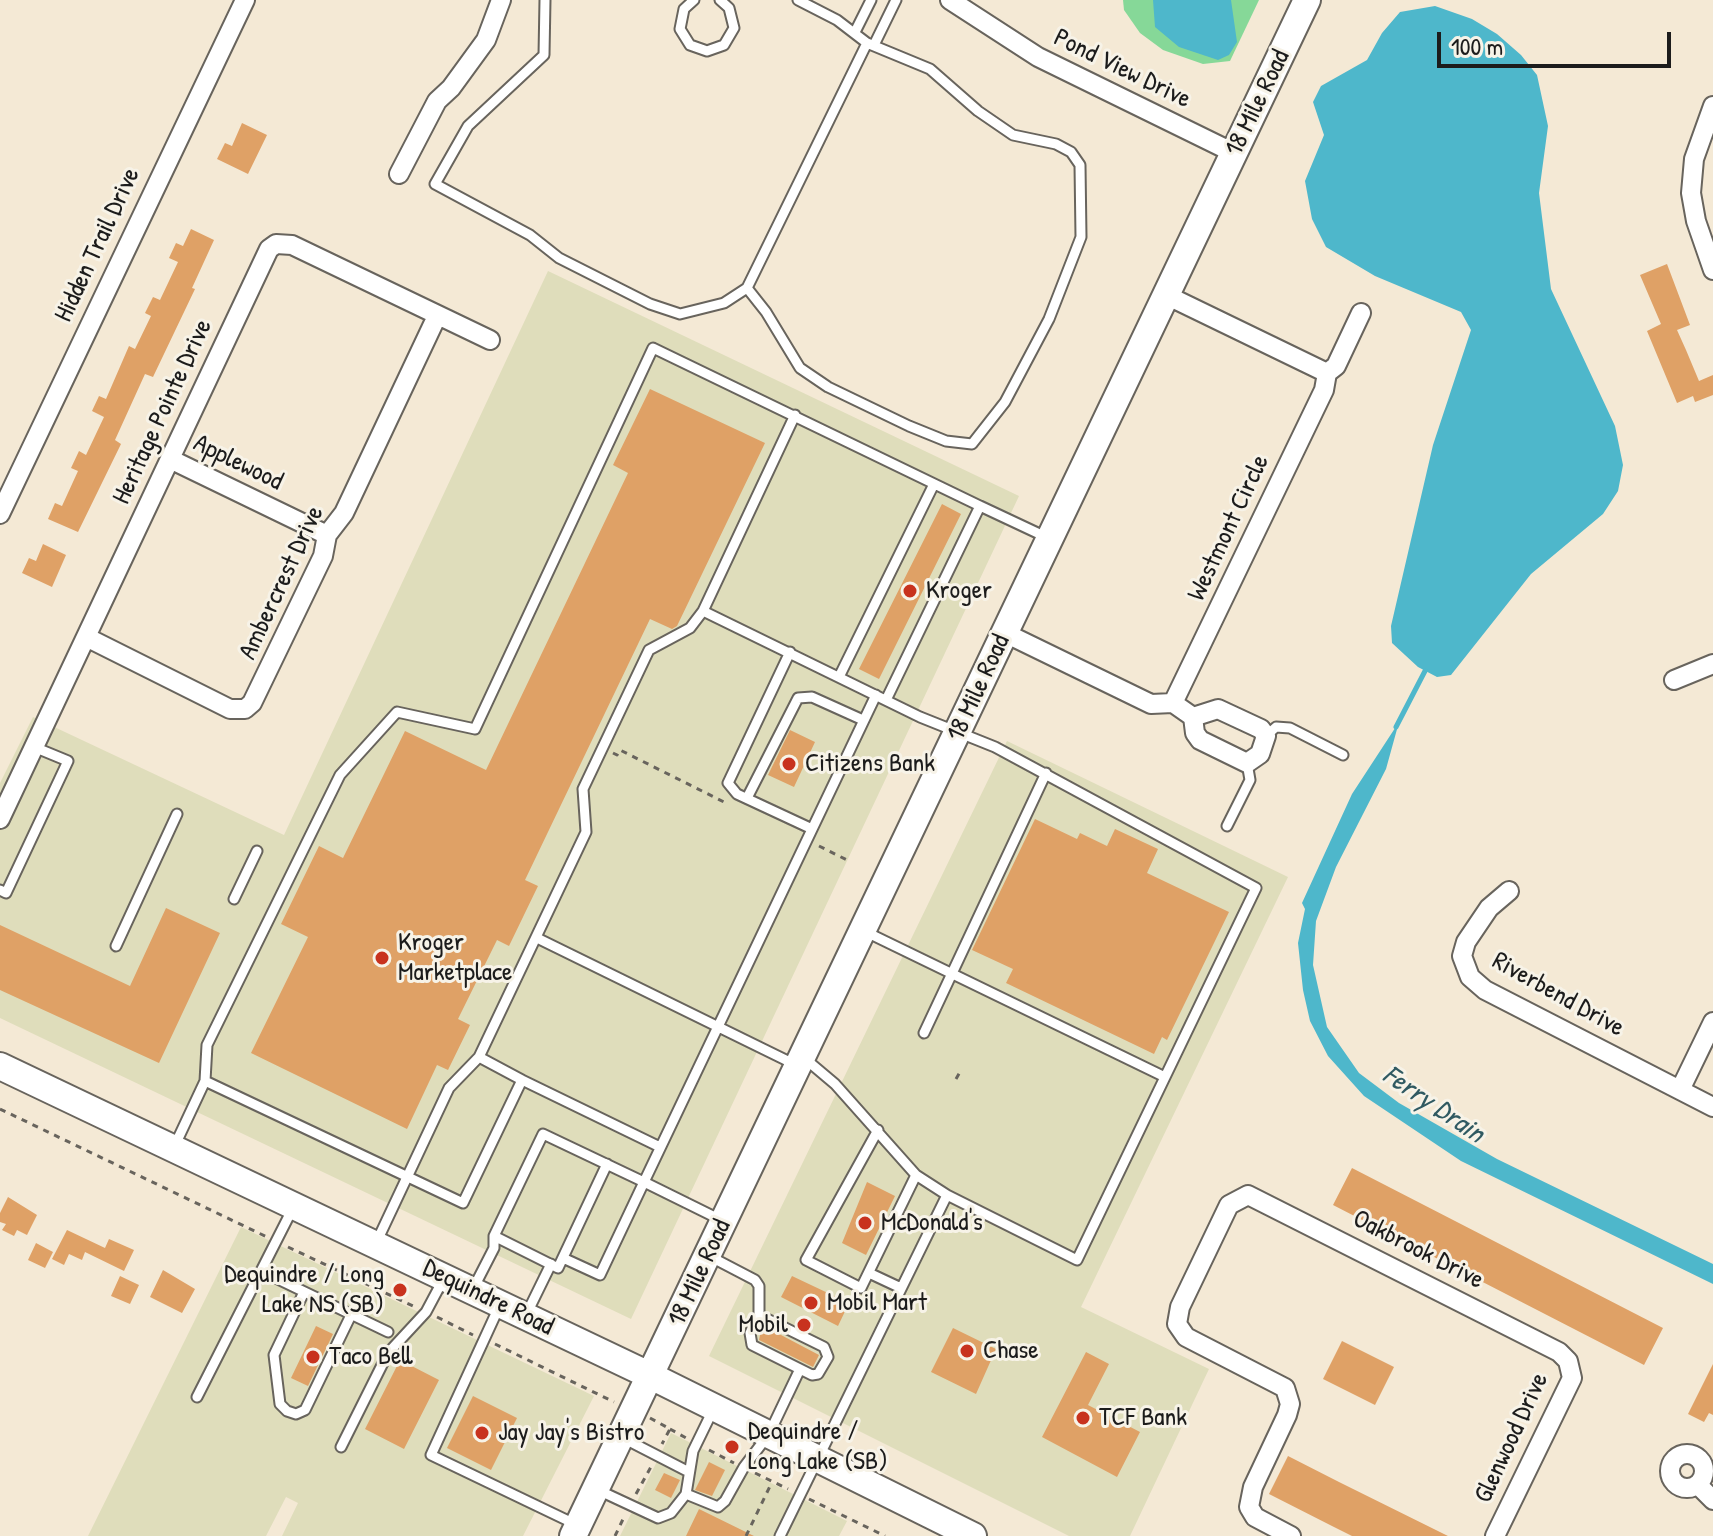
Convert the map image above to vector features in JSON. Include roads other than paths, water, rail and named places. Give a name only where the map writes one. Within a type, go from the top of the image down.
[{"type":"main road","name":"18 Mile Road","points":[[575,1531],[1307,0]]},
{"type":"main road","name":"Dequindre Road","points":[[0,1066],[473,1290],[973,1536]]},
{"type":"street","name":"Hidden Trail Drive","points":[[0,514],[245,0]]},
{"type":"street","points":[[399,174],[437,101],[451,88],[486,40],[501,0]]},
{"type":"street","name":"Pond View Drive","points":[[956,2],[1062,69],[1234,153]]},
{"type":"street","points":[[1713,106],[1694,159],[1691,193],[1696,221],[1713,268]]},
{"type":"street","name":"Heritage Pointe Drive","points":[[0,819],[264,257],[276,244],[292,245],[490,340]]},
{"type":"street","points":[[1166,295],[1327,373]]},
{"type":"street","name":"Westmont Circle","points":[[1173,703],[1324,390],[1327,373],[1336,366],[1361,313]]},
{"type":"street","name":"Ambercrest Drive","points":[[86,637],[230,709],[245,709],[257,697],[323,556],[327,535],[344,513],[437,316]]},
{"type":"street","name":"Applewood","points":[[170,459],[327,535]]},
{"type":"street","points":[[1005,633],[1151,704],[1173,703],[1193,717],[1200,740],[1247,763],[1260,754],[1266,736],[1261,729],[1218,709],[1193,717]]},
{"type":"street","points":[[1674,680],[1713,664]]},
{"type":"street","name":"Riverbend Drive","points":[[1509,891],[1476,923],[1466,942],[1462,956],[1470,977],[1485,990],[1713,1107]]},
{"type":"street","points":[[1680,1090],[1713,1022]]},
{"type":"street","name":"Oakbrook Drive","points":[[1291,1536],[1255,1517],[1249,1507],[1253,1487],[1287,1415],[1290,1404],[1285,1388],[1186,1337],[1177,1324],[1180,1307],[1229,1205],[1240,1197],[1256,1197],[1559,1352],[1568,1361]]},
{"type":"street","name":"Glenwood Drive","points":[[1495,1536],[1572,1378],[1568,1361]]},
{"type":"street","points":[[1698,1485],[1713,1500]]},
{"type":"lane","points":[[545,0],[544,55],[468,126],[435,184],[530,235],[568,264],[680,314],[724,303],[747,288],[896,0]]},
{"type":"lane","points":[[694,0],[684,9],[680,29],[690,45],[707,51],[724,45],[734,28],[729,8],[720,0]]},
{"type":"lane","points":[[747,288],[766,312],[800,368],[828,387],[946,441],[972,444],[1005,402],[1049,319],[1081,237],[1080,165],[1071,152],[1056,144],[1013,135],[987,118],[930,69],[871,44],[798,0]]},
{"type":"lane","points":[[855,32],[871,0]]},
{"type":"lane","points":[[173,1148],[205,1081],[207,1045],[340,775],[397,712],[475,729],[653,348],[1049,539]]},
{"type":"lane","points":[[376,1244],[449,1088],[479,1057],[586,832],[583,789],[649,650],[690,628],[703,611],[795,415]]},
{"type":"lane","points":[[839,677],[934,484]]},
{"type":"lane","points":[[886,700],[980,506]]},
{"type":"lane","points":[[537,938],[717,1027],[801,1062],[835,1084],[916,1175],[947,1195],[1077,1260],[1256,888],[995,747],[886,700],[703,611]]},
{"type":"lane","points":[[790,652],[728,783],[747,798],[810,828]]},
{"type":"lane","points":[[563,1258],[600,1275],[810,828],[876,695]]},
{"type":"lane","points":[[747,798],[798,698],[812,697],[863,720]]},
{"type":"lane","points":[[1266,736],[1276,727],[1290,728],[1343,755]]},
{"type":"lane","points":[[0,890],[6,893],[68,761],[34,747]]},
{"type":"lane","points":[[1227,826],[1250,780],[1247,763]]},
{"type":"lane","points":[[924,1033],[1046,773]]},
{"type":"lane","points":[[116,946],[177,814]]},
{"type":"lane","points":[[234,899],[257,851]]},
{"type":"lane","points":[[864,931],[1165,1077]]},
{"type":"lane","points":[[479,1057],[660,1147]]},
{"type":"lane","points":[[205,1081],[463,1203],[522,1080]]},
{"type":"lane","points":[[878,1130],[806,1260],[861,1288],[916,1175]]},
{"type":"lane","points":[[473,1290],[494,1248],[494,1236],[543,1134],[724,1222]]},
{"type":"lane","points":[[494,1236],[558,1268],[607,1164]]},
{"type":"lane","points":[[780,1536],[947,1195]]},
{"type":"lane","points":[[197,1397],[294,1205]]},
{"type":"lane","points":[[708,1255],[755,1280],[759,1286],[759,1315],[750,1333],[752,1345],[800,1369],[818,1374],[828,1357],[824,1347],[759,1315]]},
{"type":"lane","points":[[526,1316],[551,1264]]},
{"type":"lane","points":[[261,1271],[388,1332]]},
{"type":"lane","points":[[869,1273],[901,1288]]},
{"type":"lane","points":[[341,1447],[388,1353],[426,1312],[445,1277]]},
{"type":"lane","points":[[304,1292],[274,1355],[280,1404],[296,1414],[305,1410],[351,1315]]},
{"type":"lane","points":[[500,1304],[431,1455],[575,1531]]},
{"type":"lane","points":[[686,1494],[718,1507],[725,1501],[744,1467],[769,1434],[800,1369]]},
{"type":"lane","points":[[596,1489],[658,1518],[671,1513],[686,1494],[693,1451],[714,1407]]},
{"type":"lane","points":[[621,1437],[689,1472]]},
{"type":"water","points":[[1153,0],[1231,0],[1237,42],[1229,55],[1218,60],[1179,47],[1155,27]]},
{"type":"water","points":[[1435,6],[1472,19],[1497,34],[1521,55],[1537,75],[1548,126],[1539,193],[1551,289],[1615,426],[1623,465],[1618,491],[1603,514],[1531,574],[1451,675],[1437,677],[1418,667],[1392,643],[1391,626],[1433,445],[1471,330],[1461,312],[1375,276],[1326,247],[1312,219],[1305,181],[1324,135],[1313,102],[1321,86],[1367,60],[1382,33],[1400,12]]},
{"type":"water","name":"Ferry Drain","points":[[1399,722],[1386,769],[1336,867],[1316,921],[1313,965],[1327,1027],[1359,1073],[1399,1103],[1497,1159],[1713,1264],[1713,1284],[1461,1161],[1364,1096],[1328,1056],[1310,1021],[1303,990],[1298,943],[1305,909],[1302,903],[1352,794]]},
{"type":"waterway","points":[[1396,727],[1425,671]]},
{"type":"place","name":"Kroger","points":[[910,591]]},
{"type":"place","name":"Citizens Bank","points":[[789,764]]},
{"type":"place","name":"Kroger Marketplace","points":[[382,958]]},
{"type":"place","name":"McDonald's","points":[[865,1223]]},
{"type":"place","name":"Dequindre / Long Lake NS (SB)","points":[[400,1290]]},
{"type":"place","name":"Mobil Mart","points":[[811,1303]]},
{"type":"place","name":"Mobil","points":[[804,1325]]},
{"type":"place","name":"Chase","points":[[967,1351]]},
{"type":"place","name":"Taco Bell","points":[[313,1357]]},
{"type":"place","name":"TCF Bank","points":[[1083,1418]]},
{"type":"place","name":"Jay Jay's Bistro","points":[[482,1433]]},
{"type":"place","name":"Dequindre / Long Lake (SB)","points":[[732,1447]]}]
